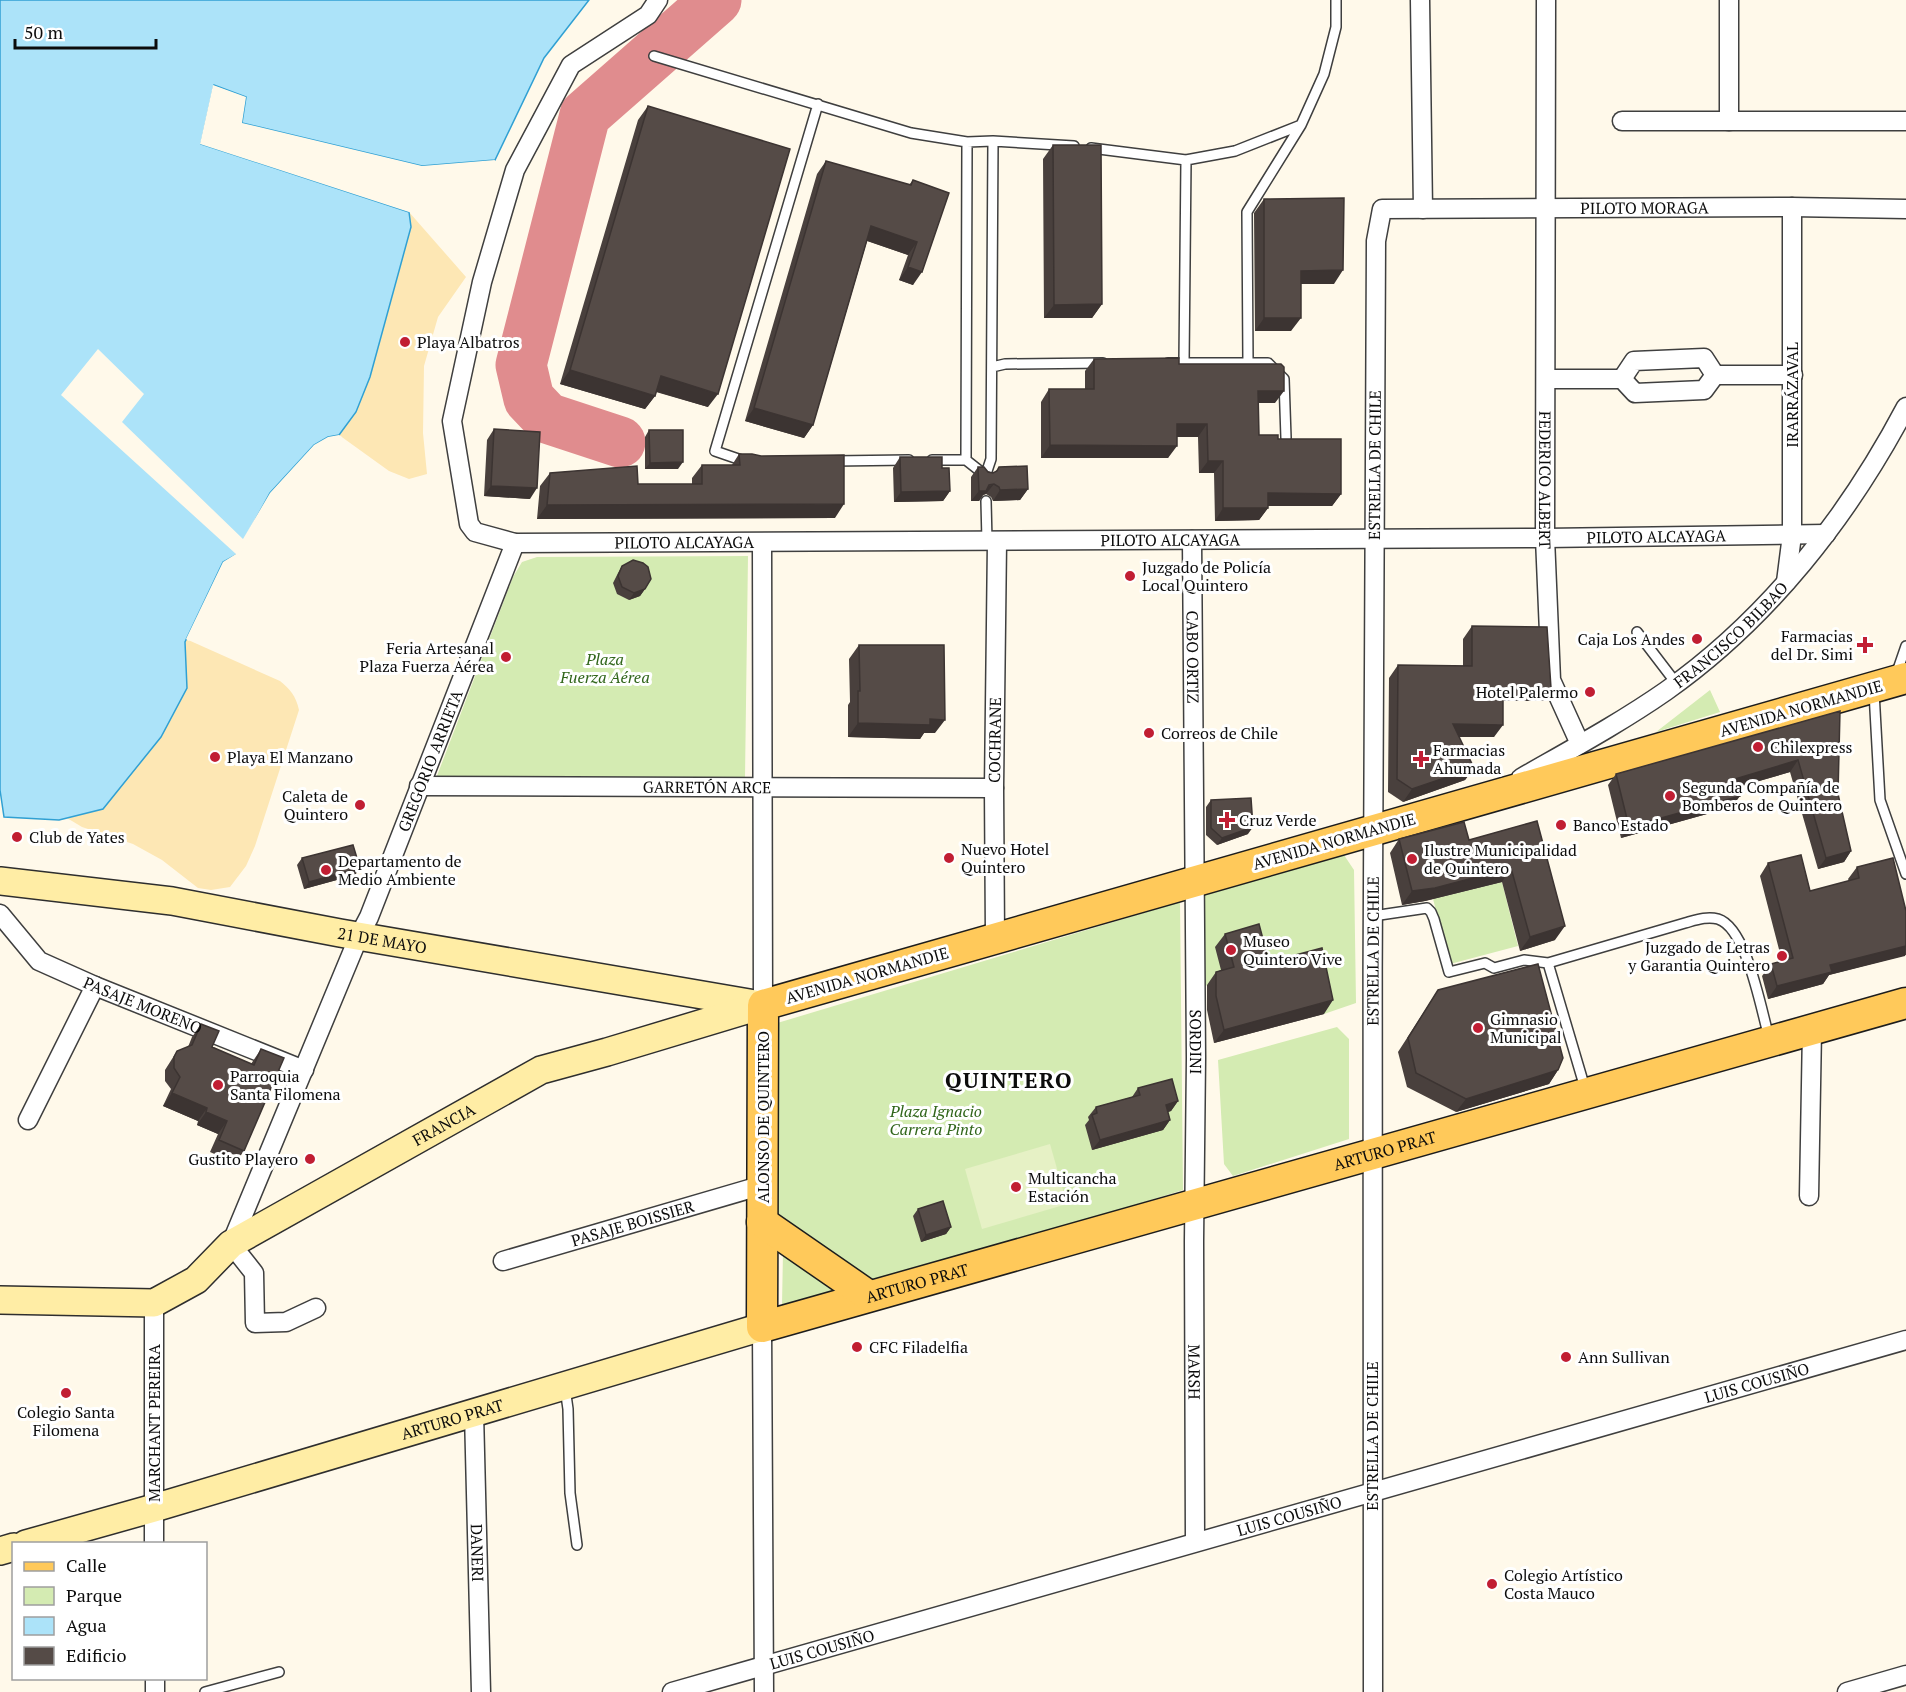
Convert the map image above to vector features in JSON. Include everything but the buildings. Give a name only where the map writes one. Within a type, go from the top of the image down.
[{"type":"main road","name":"AVENIDA NORMANDIE","points":[[763,1005],[1892,682]]},
{"type":"main road","name":"ARTURO PRAT","points":[[762,1327],[1906,1003]]},
{"type":"main road","name":"ALONSO DE QUINTERO","points":[[762,1327],[763,1005]]},
{"type":"main road","points":[[762,1222],[869,1296]]},
{"type":"street","name":"PILOTO ALCAYAGA","points":[[658,0],[648,15],[571,65],[515,170],[482,282],[452,421],[469,524],[475,532],[515,543],[992,542],[1826,534]]},
{"type":"street","points":[[1419,0],[1423,209]]},
{"type":"street","name":"FEDERICO ALBERT","points":[[1546,0],[1545,538],[1551,680],[1580,744]]},
{"type":"street","points":[[1729,0],[1729,121]]},
{"type":"street","points":[[1622,121],[1906,121]]},
{"type":"street","name":"PILOTO MORAGA","points":[[1382,209],[1792,207],[1906,209]]},
{"type":"street","name":"IRARRÁZAVAL","points":[[1786,582],[1792,535],[1792,207]]},
{"type":"street","name":"ESTRELLA DE CHILE","points":[[1373,1692],[1374,538],[1376,241],[1382,209]]},
{"type":"street","points":[[1622,379],[1634,361],[1704,358],[1715,375]]},
{"type":"street","points":[[1715,375],[1793,375]]},
{"type":"street","points":[[1546,379],[1622,379],[1635,393],[1704,390],[1715,375]]},
{"type":"street","name":"FRANCISCO BILBAO","points":[[1491,797],[1639,710],[1743,628],[1826,534],[1874,465],[1906,407]]},
{"type":"street","name":"CABO ORTIZ","points":[[1192,540],[1195,881]]},
{"type":"street","name":"COCHRANE","points":[[992,542],[995,938]]},
{"type":"street","name":"GREGORIO ARRIETA","points":[[231,1244],[359,936],[369,917],[515,543]]},
{"type":"street","name":"ALONSO DE QUINTERO","points":[[762,543],[763,1005]]},
{"type":"street","name":"GARRETÓN ARCE","points":[[419,786],[994,788]]},
{"type":"street","name":"21 DE MAYO","points":[[0,881],[171,901],[359,936],[763,1005]]},
{"type":"street","name":"SORDINI","points":[[1194,1204],[1195,881]]},
{"type":"street","name":"PASAJE MORENO","points":[[0,914],[39,961],[95,986],[304,1070]]},
{"type":"street","points":[[28,1120],[95,986]]},
{"type":"street","name":"FRANCIA","points":[[154,1303],[196,1280],[231,1244],[541,1070],[763,1005]]},
{"type":"street","points":[[1809,1196],[1812,1030]]},
{"type":"street","name":"PASAJE BOISSIER","points":[[503,1261],[763,1185]]},
{"type":"street","name":"MARSH","points":[[1194,1204],[1195,1542]]},
{"type":"street","points":[[231,1244],[254,1273],[255,1323],[286,1322],[316,1308]]},
{"type":"street","points":[[0,1300],[154,1303]]},
{"type":"street","name":"MARCHANT PEREIRA","points":[[154,1303],[154,1542]]},
{"type":"street","name":"ALONSO DE QUINTERO","points":[[762,1327],[764,1692]]},
{"type":"street","name":"ARTURO PRAT","points":[[33,1542],[762,1327]]},
{"type":"street","name":"LUIS COUSIÑO","points":[[672,1692],[1906,1340]]},
{"type":"street","name":"DANERI","points":[[474,1413],[481,1692]]},
{"type":"street","points":[[1847,1692],[1906,1675]]},
{"type":"lane","points":[[1248,363],[1247,212],[1301,125],[1324,74],[1336,27],[1336,0]]},
{"type":"lane","points":[[654,56],[911,133],[967,142],[1057,144],[1186,160],[1235,152],[1301,125]]},
{"type":"lane","points":[[763,462],[751,463],[715,451],[818,104]]},
{"type":"lane","points":[[823,461],[966,460],[985,476],[991,459],[993,141]]},
{"type":"lane","points":[[966,460],[967,142]]},
{"type":"lane","points":[[1184,363],[1186,160]]},
{"type":"lane","points":[[992,367],[1005,364],[1113,363]]},
{"type":"lane","points":[[1160,363],[1268,363],[1284,379],[1286,438]]},
{"type":"lane","points":[[986,501],[992,542]]},
{"type":"lane","points":[[1637,632],[1676,683]]},
{"type":"lane","points":[[1906,646],[1892,682],[1880,800],[1906,875]]},
{"type":"lane","points":[[1373,916],[1427,908],[1434,919],[1449,972],[1485,963],[1494,968],[1524,960],[1548,963],[1685,923],[1705,918],[1718,919],[1729,925],[1739,939],[1747,958],[1770,1041]]},
{"type":"lane","points":[[1548,963],[1587,1094]]},
{"type":"lane","points":[[565,1386],[568,1409],[570,1492],[577,1545]]},
{"type":"lane","points":[[206,1692],[279,1672]]},
{"type":"green space","name":"Plaza Fuerza Aérea","points":[[748,556],[745,777],[435,781],[513,577],[522,562],[537,557]]},
{"type":"green space","points":[[1710,690],[1720,712],[1656,732]]},
{"type":"green space","points":[[1344,855],[1354,870],[1356,1003],[1324,1014],[1312,962],[1204,986],[1200,895]]},
{"type":"green space","points":[[1502,882],[1518,946],[1450,964],[1433,899]]},
{"type":"green space","name":"Plaza Ignacio Carrera Pinto","points":[[1180,902],[1183,1190],[871,1287],[775,1223],[774,1024]]},
{"type":"green space","points":[[1337,1027],[1349,1039],[1349,1139],[1233,1176],[1224,1164],[1218,1060]]},
{"type":"green space","name":"Multicancha Estación","points":[[1050,1144],[1067,1204],[982,1229],[965,1169]]},
{"type":"green space","points":[[783,1252],[834,1291],[782,1305]]},
{"type":"sand","name":"Playa Albatros","points":[[409,212],[466,277],[438,317],[424,366],[423,433],[427,474],[409,479],[389,471],[339,435],[356,412],[370,377],[411,227]]},
{"type":"sand","name":"Playa El Manzano","points":[[186,639],[280,681],[292,693],[299,710],[255,846],[246,866],[230,887],[211,890],[198,888],[162,860],[133,844],[82,827],[67,818],[103,809],[161,737]]},
{"type":"water","points":[[0,0],[589,0],[544,58],[495,160],[422,166],[242,123],[246,97],[214,85],[201,144],[409,212],[411,227],[370,377],[356,412],[339,435],[328,437],[314,445],[270,493],[236,555],[223,562],[185,642],[187,688],[161,737],[103,809],[59,820],[4,817],[0,790]]},
{"type":"pier","points":[[213,85],[246,97],[242,123],[422,166],[495,160],[494,164],[421,169],[241,126],[239,123],[242,99],[215,89],[204,142],[410,209],[412,213],[200,144]]},
{"type":"pier","points":[[98,349],[144,394],[122,422],[243,539],[270,493],[314,445],[328,437],[339,435],[342,437],[329,440],[316,447],[272,495],[239,556],[225,564],[189,641],[186,639],[223,562],[236,554],[61,395]]},
{"type":"taxiway","points":[[620,442],[547,418],[529,399],[521,365],[585,115],[716,0]]},
{"type":"place","name":"Playa Albatros","points":[[405,342]]},
{"type":"place","name":"Juzgado de Policía Local Quintero","points":[[1130,576]]},
{"type":"place","name":"Caja Los Andes","points":[[1697,639]]},
{"type":"place","name":"Farmacias del Dr. Simi","points":[[1865,645]]},
{"type":"place","name":"Feria Artesanal Plaza Fuerza Aérea","points":[[506,657]]},
{"type":"place","name":"Hotel Palermo","points":[[1590,692]]},
{"type":"place","name":"Correos de Chile","points":[[1149,733]]},
{"type":"place","name":"Chilexpress","points":[[1758,747]]},
{"type":"place","name":"Playa El Manzano","points":[[215,757]]},
{"type":"place","name":"Farmacias Ahumada","points":[[1421,759]]},
{"type":"place","name":"Segunda Compañía de Bomberos de Quintero","points":[[1670,796]]},
{"type":"place","name":"Caleta de Quintero","points":[[360,805]]},
{"type":"place","name":"Cruz Verde","points":[[1227,820]]},
{"type":"place","name":"Banco Estado","points":[[1561,825]]},
{"type":"place","name":"Club de Yates","points":[[17,837]]},
{"type":"place","name":"Nuevo Hotel Quintero","points":[[949,858]]},
{"type":"place","name":"Ilustre Municipalidad de Quintero","points":[[1412,859]]},
{"type":"place","name":"Departamento de Medio Ambiente","points":[[326,870]]},
{"type":"place","name":"Museo Quintero Vive","points":[[1231,950]]},
{"type":"place","name":"Juzgado de Letras y Garantia Quintero","points":[[1782,956]]},
{"type":"place","name":"Gimnasio Municipal","points":[[1478,1028]]},
{"type":"place","name":"Parroquia Santa Filomena","points":[[218,1085]]},
{"type":"place","name":"Gustito Playero","points":[[310,1159]]},
{"type":"place","name":"Multicancha Estación","points":[[1016,1187]]},
{"type":"place","name":"CFC Filadelfia","points":[[857,1347]]},
{"type":"place","name":"Ann Sullivan","points":[[1566,1357]]},
{"type":"place","name":"Colegio Santa Filomena","points":[[66,1393]]},
{"type":"place","name":"Colegio Artístico Costa Mauco","points":[[1492,1584]]},
{"type":"district","name":"QUINTERO","points":[[1009,1079]]}]
